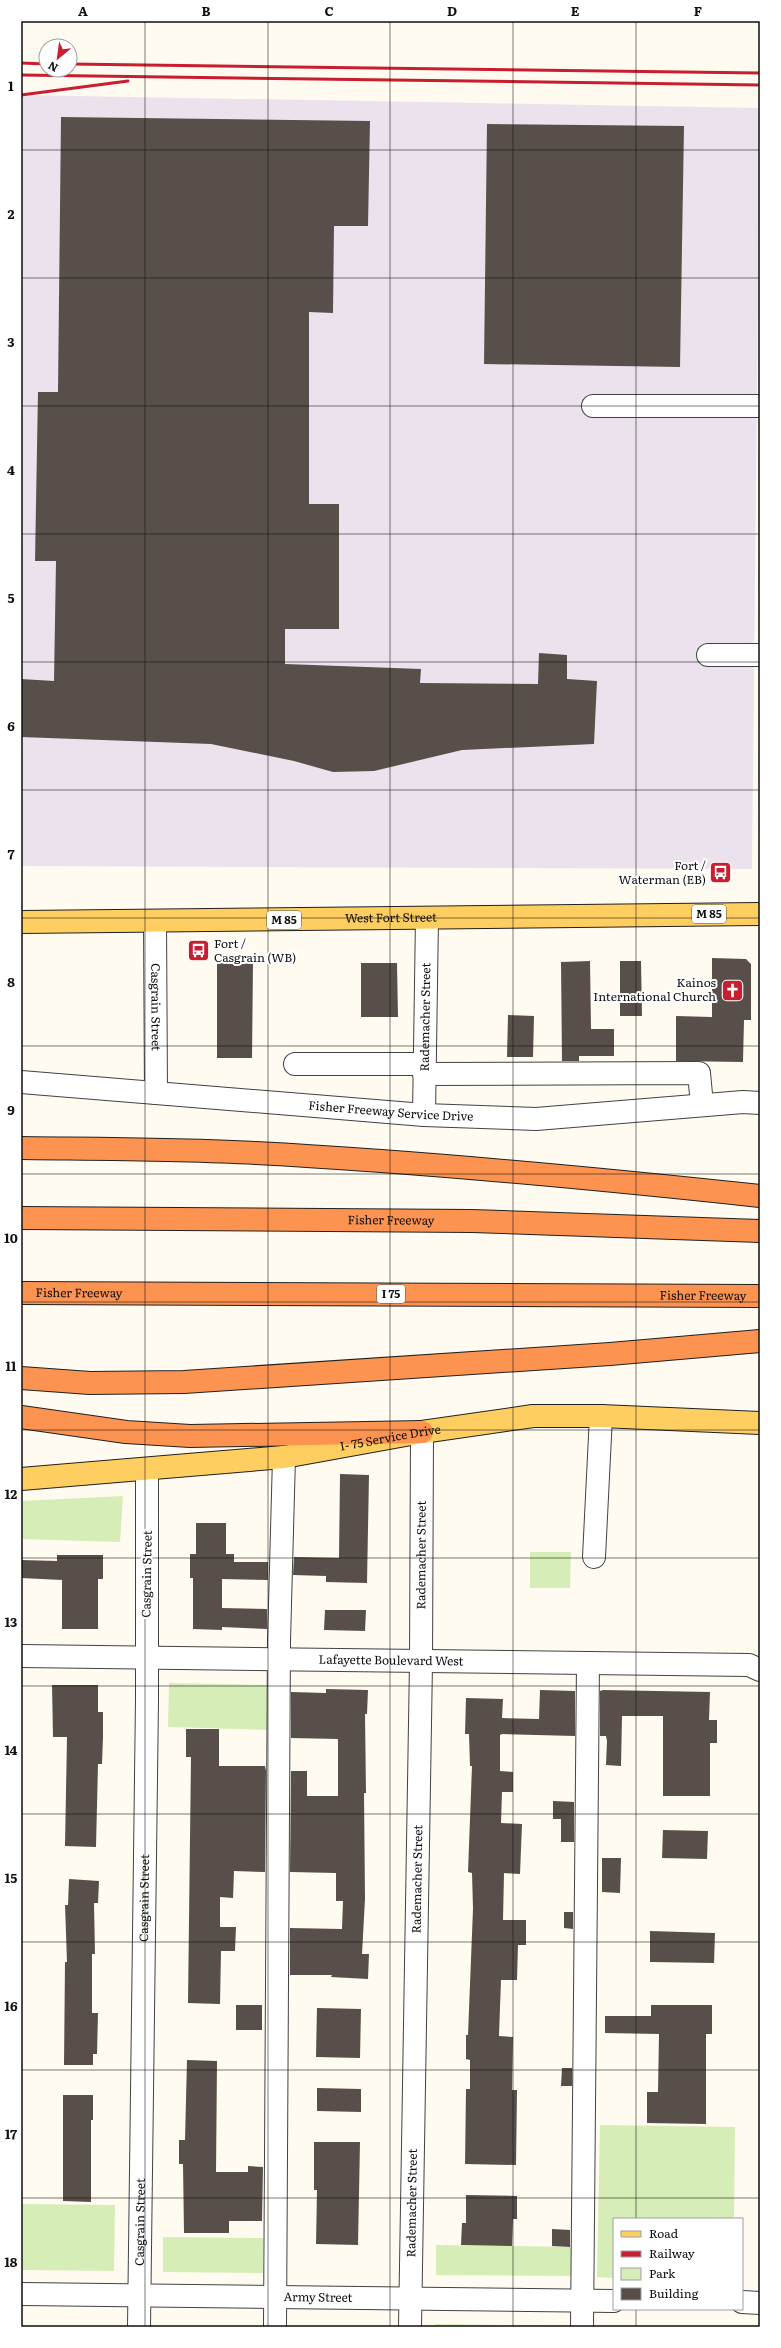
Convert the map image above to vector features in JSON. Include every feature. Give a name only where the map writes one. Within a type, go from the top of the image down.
[{"type":"highway","points":[[21,1148],[253,1153],[354,1158],[496,1169],[760,1196]]},
{"type":"highway","name":"Fisher Freeway","points":[[21,1218],[472,1221],[760,1231]]},
{"type":"highway","name":"Fisher Freeway","points":[[21,1293],[760,1296]]},
{"type":"highway","points":[[21,1378],[90,1383],[184,1382],[610,1354],[760,1341]]},
{"type":"highway","points":[[21,1417],[126,1432],[190,1436],[422,1432]]},
{"type":"main road","name":"West Fort Street","points":[[21,922],[760,914]]},
{"type":"main road","name":"I- 75 Service Drive","points":[[21,1479],[147,1470],[284,1457],[509,1418],[562,1415],[760,1424]]},
{"type":"street","points":[[593,406],[760,406]]},
{"type":"street","points":[[708,655],[760,655]]},
{"type":"street","name":"Rademacher Street","points":[[424,1115],[427,918]]},
{"type":"street","name":"Casgrain Street","points":[[155,921],[156,1093]]},
{"type":"street","points":[[296,1064],[424,1069],[699,1073],[702,1105]]},
{"type":"street","name":"Fisher Freeway Service Drive","points":[[21,1082],[424,1115],[536,1119],[743,1102],[760,1103]]},
{"type":"street","points":[[594,1557],[601,1416]]},
{"type":"street","name":"Rademacher Street","points":[[410,2327],[421,1663],[422,1432]]},
{"type":"street","points":[[275,2327],[279,1659],[284,1457]]},
{"type":"street","name":"Casgrain Street","points":[[139,2327],[147,1470]]},
{"type":"street","name":"Lafayette Boulevard West","points":[[21,1656],[279,1659],[421,1663],[749,1665],[760,1670]]},
{"type":"street","points":[[582,2327],[588,1663]]},
{"type":"street","name":"Army Street","points":[[21,2294],[613,2301]]},
{"type":"street","points":[[743,2302],[760,2303]]},
{"type":"shaded area","points":[[21,95],[760,108],[752,869],[21,866]]},
{"type":"green space","points":[[123,1496],[120,1542],[21,1539],[21,1501]]},
{"type":"green space","points":[[530,1552],[571,1552],[570,1588],[530,1588]]},
{"type":"green space","points":[[169,1683],[270,1685],[269,1730],[168,1727]]},
{"type":"green space","points":[[600,2125],[735,2127],[734,2218],[613,2218],[613,2278],[597,2277]]},
{"type":"green space","points":[[21,2204],[115,2205],[114,2271],[21,2270]]},
{"type":"green space","points":[[163,2237],[263,2238],[263,2273],[163,2272]]},
{"type":"green space","points":[[436,2245],[579,2247],[579,2276],[436,2275]]},
{"type":"green space","points":[[435,2324],[578,2326],[435,2327]]},
{"type":"building","points":[[61,117],[370,121],[368,226],[334,226],[333,313],[309,312],[309,504],[339,504],[339,629],[285,629],[285,664],[421,669],[420,683],[538,684],[539,653],[567,655],[567,679],[597,681],[594,744],[462,750],[374,771],[333,772],[294,761],[211,744],[21,737],[21,679],[54,681],[56,561],[35,561],[38,392],[58,392]]},
{"type":"building","points":[[487,124],[684,126],[680,367],[484,364]]},
{"type":"building","name":"Kainos International Church","points":[[712,958],[746,959],[751,964],[751,1020],[744,1020],[743,1062],[676,1061],[676,1016],[712,1017]]},
{"type":"building","points":[[217,961],[253,962],[252,1058],[217,1058]]},
{"type":"building","points":[[590,961],[591,1029],[614,1029],[614,1056],[579,1056],[579,1061],[562,1061],[561,962]]},
{"type":"building","points":[[620,961],[641,961],[642,1016],[620,1016]]},
{"type":"building","points":[[361,963],[397,963],[398,1017],[361,1017]]},
{"type":"building","points":[[508,1015],[534,1016],[533,1057],[507,1057]]},
{"type":"building","points":[[340,1474],[369,1475],[367,1583],[326,1582],[326,1576],[293,1575],[294,1557],[339,1558]]},
{"type":"building","points":[[196,1523],[226,1523],[226,1554],[234,1554],[234,1562],[268,1562],[268,1580],[222,1579],[222,1608],[267,1609],[267,1629],[222,1627],[222,1630],[193,1629],[193,1578],[190,1578],[190,1554],[196,1554]]},
{"type":"building","points":[[57,1555],[103,1555],[103,1579],[98,1579],[98,1629],[62,1629],[62,1580],[21,1578],[21,1560],[57,1561]]},
{"type":"building","points":[[325,1610],[366,1610],[365,1631],[324,1630]]},
{"type":"building","points":[[52,1685],[98,1685],[98,1712],[103,1712],[103,1737],[102,1764],[98,1764],[96,1847],[65,1846],[67,1737],[53,1737]]},
{"type":"building","points":[[326,1689],[368,1690],[367,1714],[365,1714],[365,1899],[362,1954],[369,1954],[368,1979],[331,1977],[332,1975],[290,1975],[290,1928],[342,1929],[343,1901],[336,1901],[336,1873],[290,1872],[291,1771],[307,1771],[307,1796],[338,1796],[338,1739],[291,1738],[291,1692],[326,1693]]},
{"type":"building","points":[[540,1690],[575,1691],[575,1736],[500,1735],[500,1771],[513,1772],[513,1792],[502,1792],[501,1823],[522,1824],[520,1874],[504,1873],[503,1920],[526,1920],[526,1945],[518,1945],[517,1980],[501,1980],[499,2036],[513,2037],[512,2090],[517,2090],[516,2165],[465,2164],[466,2089],[470,2089],[470,2060],[466,2059],[466,2035],[468,2035],[473,1909],[472,1873],[468,1872],[472,1766],[470,1766],[469,1734],[465,1734],[466,1698],[503,1699],[502,1718],[539,1719]]},
{"type":"building","points":[[600,1691],[710,1692],[709,1720],[717,1720],[717,1743],[710,1743],[710,1796],[663,1796],[663,1716],[622,1716],[621,1766],[606,1765],[606,1736],[600,1736]]},
{"type":"building","points":[[186,1729],[219,1729],[219,1766],[265,1766],[266,1771],[265,1872],[234,1871],[233,1898],[220,1897],[220,1927],[236,1927],[235,1951],[221,1951],[220,2004],[188,2003],[191,1757],[186,1757]]},
{"type":"building","points":[[553,1801],[574,1802],[574,1842],[561,1842],[561,1819],[553,1819]]},
{"type":"building","points":[[663,1830],[708,1831],[707,1859],[662,1858]]},
{"type":"building","points":[[602,1858],[621,1858],[620,1893],[602,1892]]},
{"type":"building","points":[[69,1879],[99,1881],[98,1903],[94,1903],[95,1954],[92,1954],[92,2013],[98,2013],[97,2054],[93,2054],[93,2065],[64,2065],[65,1962],[67,1962],[65,1905],[68,1905]]},
{"type":"building","points":[[564,1912],[573,1912],[573,1929],[564,1928]]},
{"type":"building","points":[[650,1931],[715,1933],[714,1963],[650,1962]]},
{"type":"building","points":[[236,2005],[262,2005],[262,2030],[236,2030]]},
{"type":"building","points":[[651,2005],[712,2005],[712,2034],[706,2034],[706,2124],[647,2123],[647,2092],[658,2092],[659,2034],[605,2033],[605,2016],[651,2016]]},
{"type":"building","points":[[317,2008],[361,2009],[360,2058],[316,2057]]},
{"type":"building","points":[[187,2060],[217,2061],[216,2172],[248,2172],[248,2166],[263,2167],[262,2221],[229,2221],[229,2233],[184,2233],[183,2164],[179,2164],[179,2140],[185,2140]]},
{"type":"building","points":[[562,2068],[572,2068],[572,2086],[561,2086]]},
{"type":"building","points":[[317,2088],[361,2089],[361,2112],[317,2111]]},
{"type":"building","points":[[63,2095],[93,2095],[93,2120],[91,2120],[91,2202],[63,2201]]},
{"type":"building","points":[[314,2142],[360,2142],[358,2245],[316,2244],[317,2190],[314,2190]]},
{"type":"building","points":[[466,2195],[517,2196],[517,2219],[513,2219],[512,2246],[461,2245],[462,2223],[466,2223]]},
{"type":"building","points":[[552,2229],[570,2230],[570,2247],[552,2246]]},
{"type":"railway","points":[[21,63],[38,64]]},
{"type":"railway","points":[[78,64],[760,73]]},
{"type":"railway","points":[[21,75],[760,85]]},
{"type":"railway","points":[[21,95],[128,81]]},
{"type":"place","name":"Fort / Waterman (EB)","points":[[721,873]]},
{"type":"place","name":"Fort / Casgrain (WB)","points":[[199,951]]},
{"type":"place","name":"Kainos International Church","points":[[732,990]]}]
